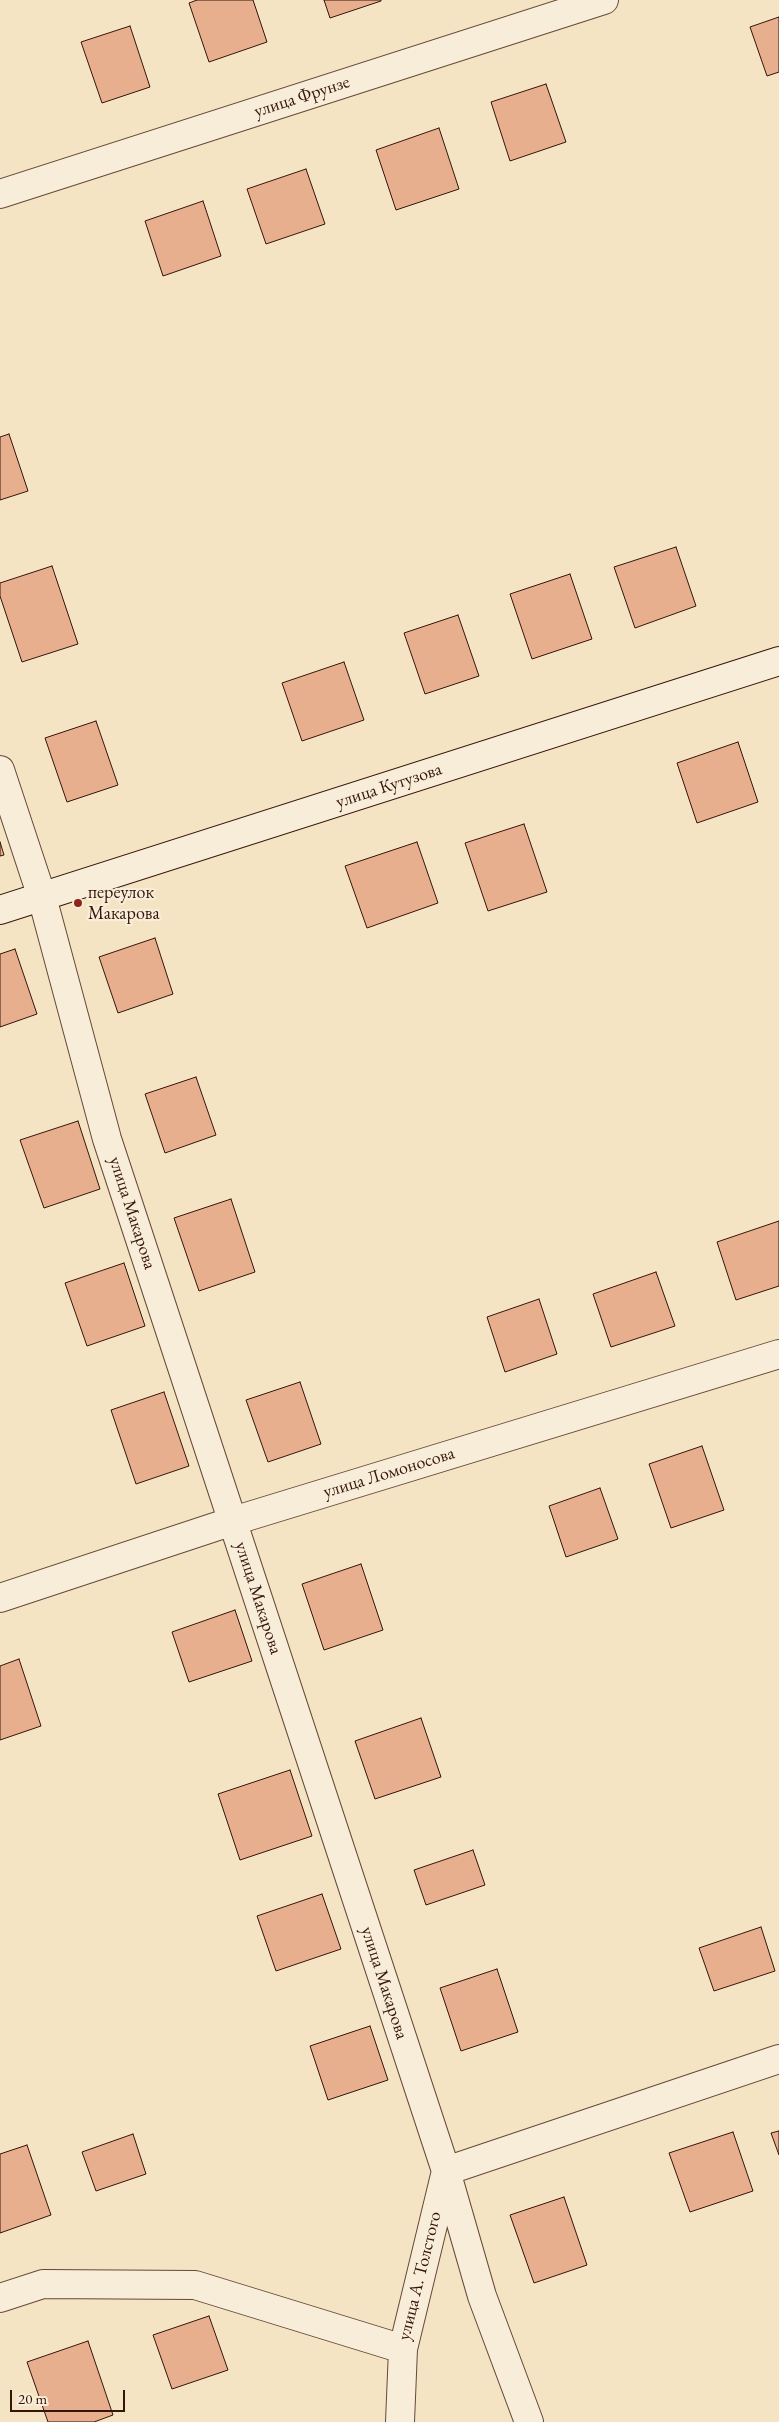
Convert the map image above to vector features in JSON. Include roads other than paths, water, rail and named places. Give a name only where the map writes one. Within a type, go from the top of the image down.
[{"type":"street","name":"улица Фрунзе","points":[[0,194],[604,0]]},
{"type":"street","name":"улица Кутузова","points":[[0,910],[779,661]]},
{"type":"street","name":"улица Макарова","points":[[0,770],[42,897],[108,1139],[446,2171],[482,2296],[529,2422]]},
{"type":"street","name":"улица Ломоносова","points":[[0,1598],[233,1521],[779,1354]]},
{"type":"street","points":[[446,2171],[779,2059]]},
{"type":"street","name":"улица А. Толстого","points":[[0,2298],[43,2284],[195,2285],[403,2349],[446,2171]]},
{"type":"street","points":[[400,2422],[403,2349]]},
{"type":"place","name":"переулок Макарова","points":[[78,903]]}]
